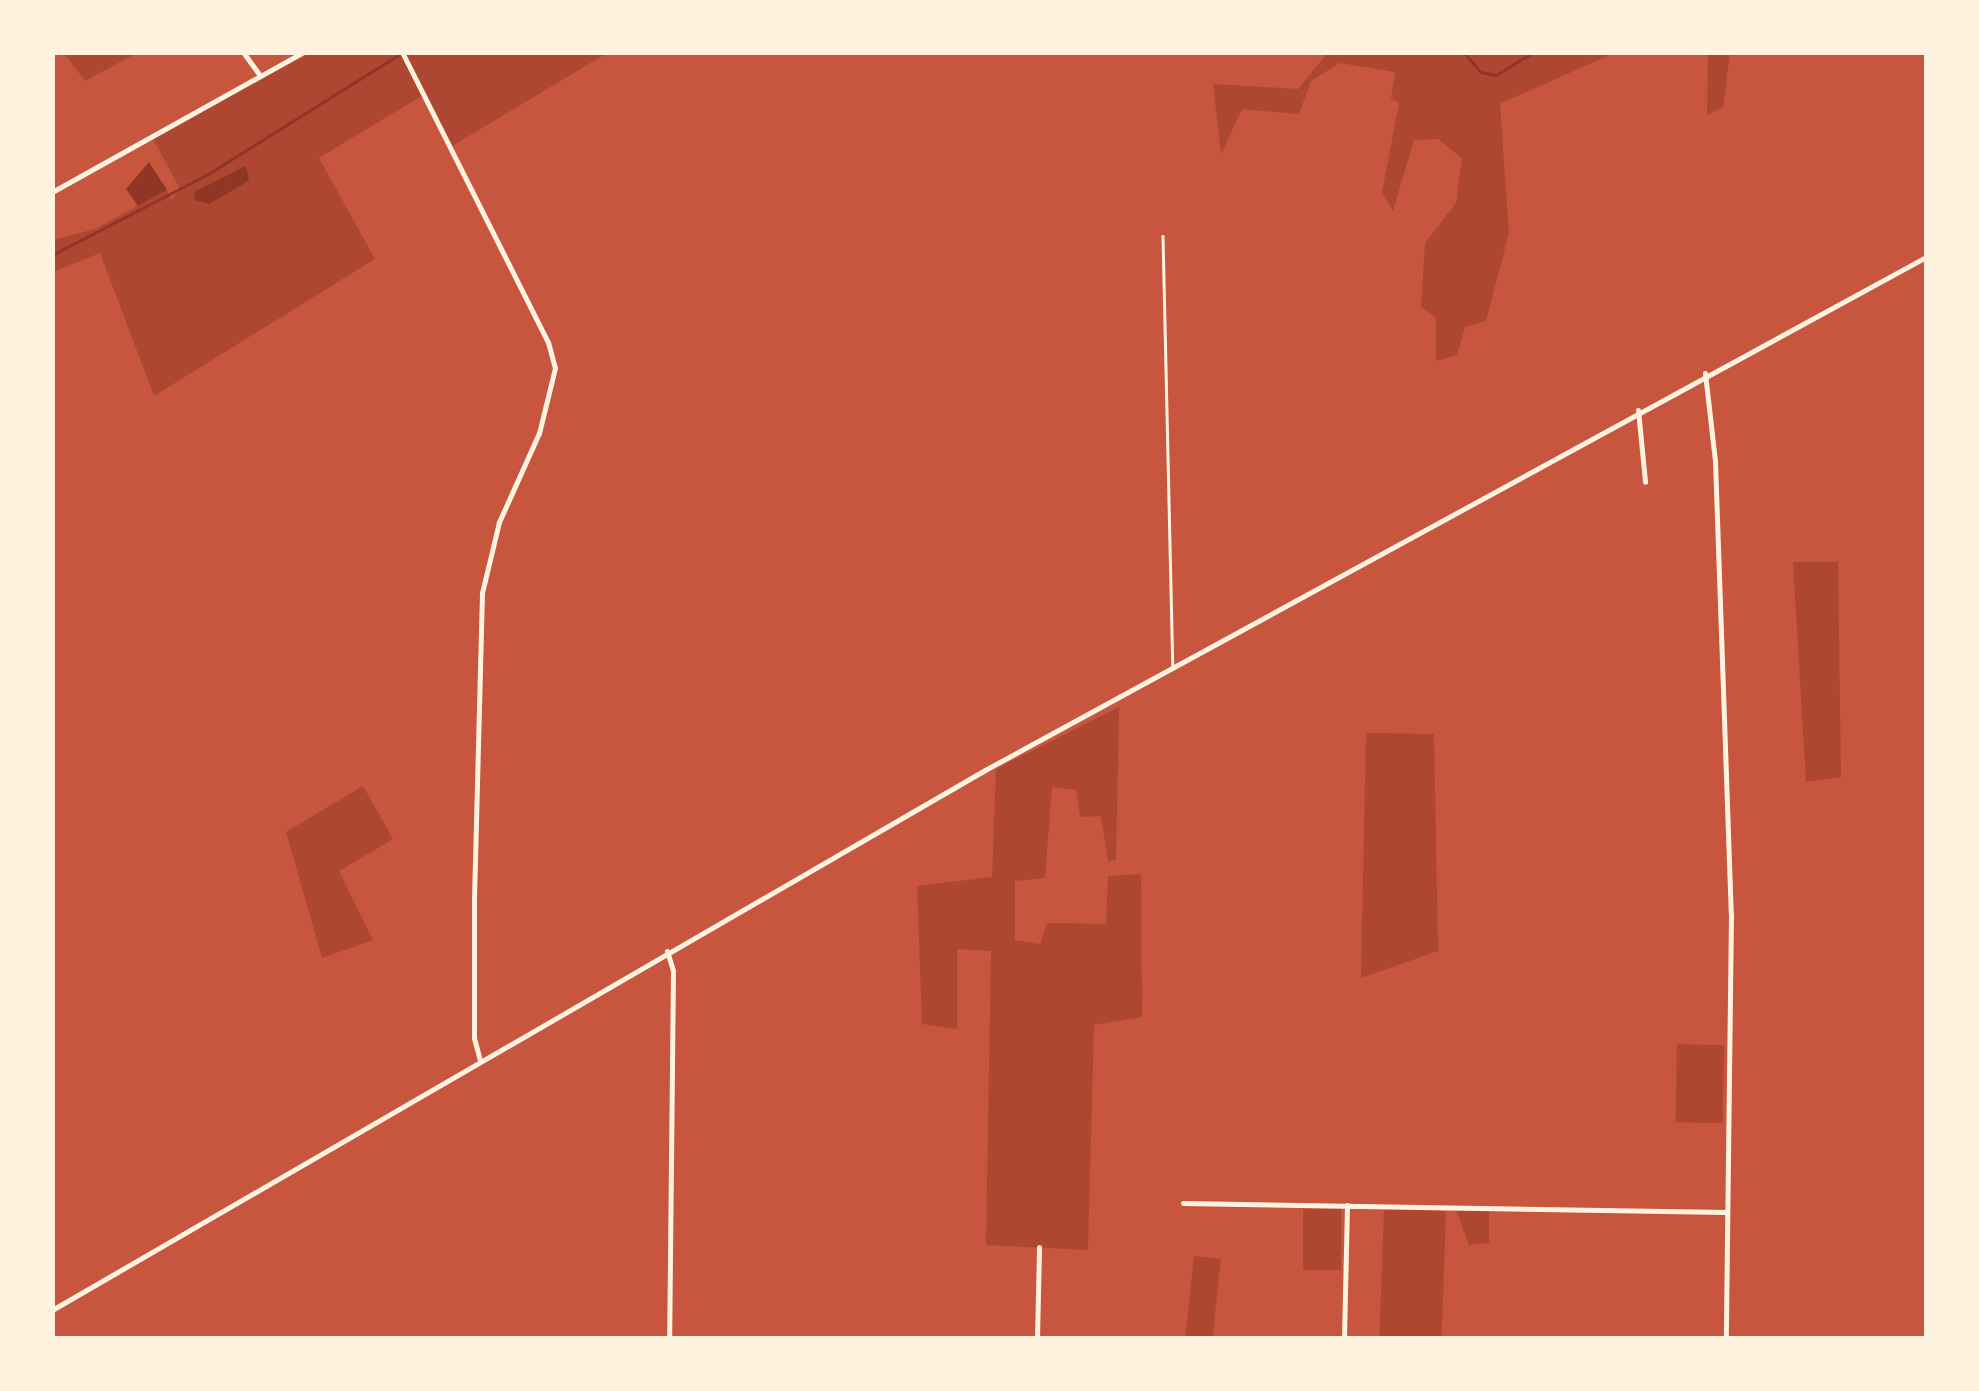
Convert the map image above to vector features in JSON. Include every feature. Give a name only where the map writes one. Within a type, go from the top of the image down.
[{"type":"street","points":[[242,52],[260,76]]},
{"type":"street","points":[[52,192],[304,52]]},
{"type":"street","points":[[402,52],[548,342],[555,368],[539,433],[499,522],[482,593],[474,898],[474,1038],[480,1061]]},
{"type":"street","points":[[52,1310],[667,951],[1705,373],[1926,257]]},
{"type":"street","points":[[1705,373],[1715,460],[1731,914],[1726,1338]]},
{"type":"street","points":[[1638,410],[1645,482]]},
{"type":"street","points":[[667,951],[673,971],[668,1338]]},
{"type":"street","points":[[1183,1203],[1726,1212]]},
{"type":"street","points":[[1344,1338],[1347,1206]]},
{"type":"street","points":[[1037,1338],[1039,1247]]},
{"type":"lane","points":[[1162,236],[1173,670]]},
{"type":"shaded area","points":[[64,53],[137,53],[85,81]]},
{"type":"shaded area","points":[[311,53],[607,53],[452,146],[425,94],[319,158],[375,259],[154,396],[100,253],[53,272],[53,240],[95,229],[167,190],[171,200],[180,189],[151,135]]},
{"type":"shaded area","points":[[1614,53],[1500,104],[1509,233],[1486,321],[1465,327],[1457,355],[1436,361],[1436,318],[1421,307],[1425,243],[1456,203],[1462,158],[1438,139],[1414,140],[1393,211],[1382,193],[1399,102],[1391,99],[1395,72],[1340,63],[1311,81],[1299,114],[1242,109],[1221,154],[1213,84],[1298,89],[1326,55]]},
{"type":"shaded area","points":[[1708,53],[1730,53],[1723,107],[1707,115]]},
{"type":"shaded area","points":[[149,162],[167,190],[138,206],[126,189]]},
{"type":"shaded area","points":[[246,166],[249,180],[242,185],[209,204],[195,200],[194,192]]},
{"type":"shaded area","points":[[1793,562],[1838,562],[1841,777],[1806,782]]},
{"type":"shaded area","points":[[1119,707],[1116,860],[1108,861],[1101,816],[1080,817],[1076,790],[1052,787],[1045,878],[1015,881],[1015,940],[1040,944],[1047,923],[1106,924],[1108,876],[1141,874],[1142,1017],[1094,1025],[1088,1250],[986,1245],[991,951],[957,949],[957,1029],[922,1024],[917,886],[992,877],[996,769]]},
{"type":"shaded area","points":[[1366,733],[1434,734],[1438,951],[1361,978]]},
{"type":"shaded area","points":[[363,786],[393,839],[339,871],[373,940],[322,958],[286,832]]},
{"type":"shaded area","points":[[1677,1044],[1724,1045],[1723,1123],[1676,1122]]},
{"type":"shaded area","points":[[1303,1209],[1341,1209],[1341,1270],[1303,1270]]},
{"type":"shaded area","points":[[1384,1209],[1446,1211],[1442,1338],[1379,1338]]},
{"type":"shaded area","points":[[1456,1210],[1489,1210],[1489,1243],[1469,1245]]},
{"type":"shaded area","points":[[1194,1256],[1221,1259],[1213,1338],[1185,1338]]},
{"type":"waterway","points":[[1464,52],[1481,72],[1496,75],[1534,52]]},
{"type":"waterway","points":[[52,255],[208,174],[402,53]]}]
